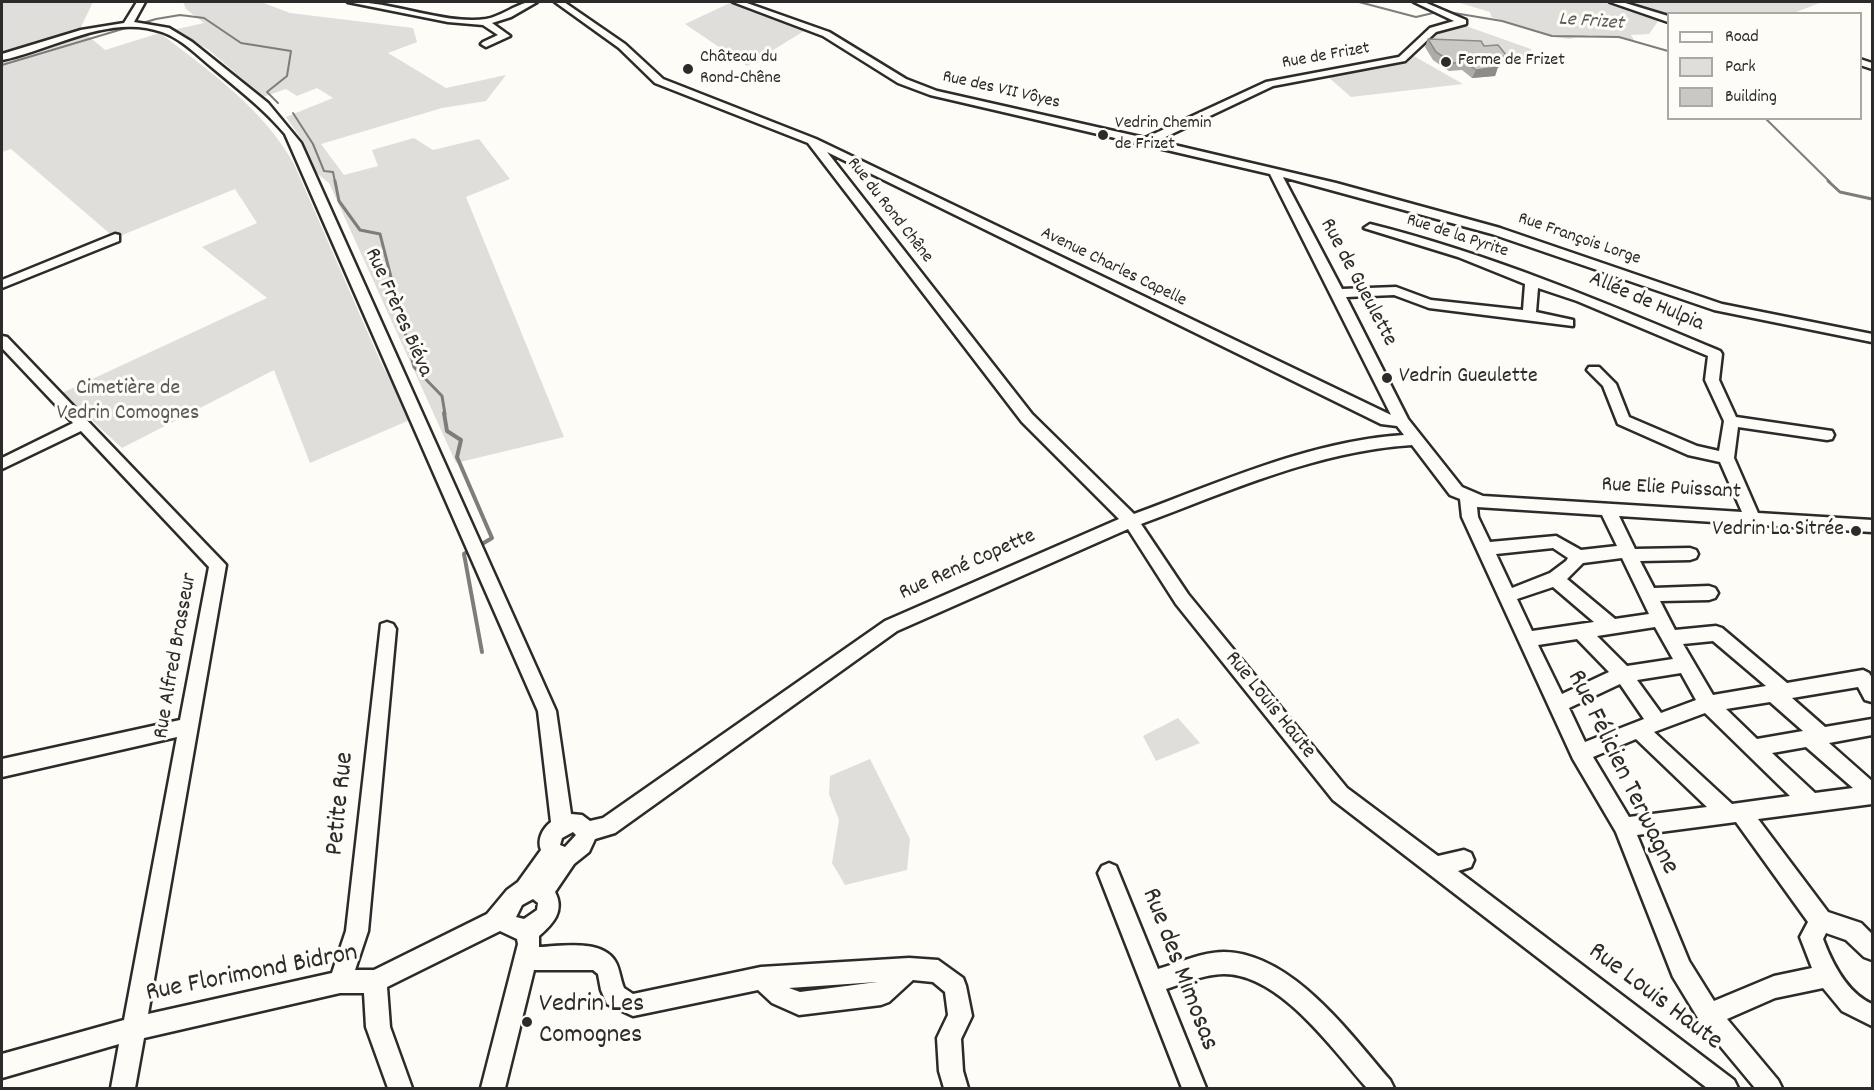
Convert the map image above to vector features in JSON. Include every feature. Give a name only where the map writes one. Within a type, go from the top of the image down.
[{"type":"street","points":[[132,26],[141,2]]},
{"type":"street","points":[[352,2],[448,19],[485,22],[508,15],[533,2]]},
{"type":"street","points":[[559,2],[622,46],[659,81],[812,141]]},
{"type":"street","name":"Rue des VII Vôyes","points":[[737,2],[826,34],[902,81],[934,93],[1274,171]]},
{"type":"street","name":"Rue de Frizet","points":[[1146,142],[1270,84],[1402,59],[1433,30],[1463,21],[1419,2]]},
{"type":"street","points":[[1614,2],[1667,19]]},
{"type":"street","points":[[485,22],[505,36],[486,44]]},
{"type":"street","name":"Rue Frères Biéva","points":[[2,57],[76,34],[132,26],[161,28],[183,41],[276,114],[296,143],[547,711],[561,799],[561,825]]},
{"type":"street","name":"Avenue Charles Capelle","points":[[812,141],[1386,420],[1401,421]]},
{"type":"street","name":"Rue du Rond Chêne","points":[[812,141],[1027,418],[1131,521]]},
{"type":"street","name":"Rue de Gueulette","points":[[1274,171],[1338,293],[1401,421],[1456,491],[1468,498]]},
{"type":"street","name":"Rue François Lorge","points":[[1274,171],[1496,231],[1719,307],[1872,338]]},
{"type":"street","name":"Rue de la Pyrite","points":[[1370,228],[1462,254],[1532,282]]},
{"type":"street","points":[[2,284],[115,238]]},
{"type":"street","points":[[1529,315],[1532,282]]},
{"type":"street","name":"Allée de Hulpia","points":[[1532,282],[1582,298],[1715,354],[1712,380],[1731,421]]},
{"type":"street","points":[[1338,293],[1396,291],[1428,304],[1529,315],[1568,323]]},
{"type":"street","name":"Rue Alfred Brasseur","points":[[2,340],[218,565],[123,1089]]},
{"type":"street","points":[[1594,370],[1609,384],[1623,420],[1693,452],[1726,458]]},
{"type":"street","points":[[1752,517],[1726,458],[1731,421],[1827,435]]},
{"type":"street","points":[[2,464],[83,424]]},
{"type":"street","name":"Rue René Copette","points":[[587,832],[608,826],[891,626],[1131,521],[1305,457],[1378,442],[1414,440]]},
{"type":"street","name":"Rue Elie Puissant","points":[[1468,498],[1481,502],[1872,526]]},
{"type":"street","name":"Rue Félicien Terwagne","points":[[1468,498],[1470,517],[1557,705],[1580,753],[1624,827],[1681,969],[1709,1015],[1770,1089]]},
{"type":"street","points":[[1607,509],[1660,619],[1708,704],[1812,804]]},
{"type":"street","name":"Rue Louis Haute","points":[[1131,521],[1182,599],[1340,794],[1726,1089]]},
{"type":"street","points":[[1485,549],[1556,542],[1578,557],[1629,553],[1690,555]]},
{"type":"street","points":[[1507,596],[1555,579],[1571,569],[1578,557]]},
{"type":"street","points":[[1555,579],[1611,626]]},
{"type":"street","points":[[1649,595],[1709,593]]},
{"type":"street","points":[[1527,639],[1660,619]]},
{"type":"street","name":"Petite Rue","points":[[340,982],[357,931],[387,629]]},
{"type":"street","points":[[1581,631],[1623,674],[1648,726],[1735,813],[1821,921],[1853,931],[1872,950]]},
{"type":"street","points":[[1670,638],[1716,633],[1778,692],[1816,737],[1872,794]]},
{"type":"street","points":[[1557,705],[1623,674],[1684,665]]},
{"type":"street","points":[[1580,753],[1708,704],[1863,678],[1872,694]]},
{"type":"street","points":[[2,768],[189,726]]},
{"type":"street","points":[[1752,748],[1872,727]]},
{"type":"street","points":[[1624,827],[1812,804],[1872,794]]},
{"type":"street","points":[[575,822],[583,826],[587,832],[586,841],[579,851],[559,855],[549,847],[550,836],[561,825],[575,822]]},
{"type":"street","name":"Rue Florimond Bidron","points":[[2,1066],[135,1028],[340,982],[375,981],[505,916],[510,901],[534,890],[559,855]]},
{"type":"street","points":[[1433,867],[1464,860]]},
{"type":"street","name":"Rue des Mimosas","points":[[1109,873],[1194,1089]]},
{"type":"street","points":[[527,931],[546,916],[549,902],[534,890]]},
{"type":"street","points":[[505,916],[509,926],[527,931]]},
{"type":"street","points":[[1821,921],[1811,937],[1826,976],[1861,1012],[1872,1015]]},
{"type":"street","points":[[493,1089],[526,959],[529,944],[527,931]]},
{"type":"street","points":[[526,959],[588,958],[601,962],[608,970],[612,991],[618,1001],[633,1005],[761,978],[780,995],[799,1004],[881,994],[909,969],[938,971],[955,986],[960,1016],[949,1038],[951,1071],[956,1089]]},
{"type":"street","points":[[1153,982],[1225,962],[1261,970],[1290,989],[1382,1089]]},
{"type":"street","points":[[1709,1015],[1774,987],[1826,976]]},
{"type":"street","points":[[375,981],[378,1027],[396,1087]]},
{"type":"green space","name":"Cimetière de Vedrin Comognes","points":[[2,2],[93,2],[80,29],[105,50],[160,33],[251,108],[267,125],[294,164],[381,363],[412,419],[310,463],[274,370],[122,448],[62,393],[267,298],[202,247],[257,223],[235,189],[115,238],[11,149],[2,152]]},
{"type":"green space","points":[[183,2],[261,2],[290,13],[413,28],[417,42],[388,53],[446,88],[506,75],[486,101],[442,108],[321,144],[344,175],[378,166],[372,150],[414,138],[433,150],[479,139],[510,179],[466,197],[564,437],[456,463],[329,183],[314,171],[304,143],[286,117],[333,98],[317,88],[297,96],[286,89],[263,97],[209,50],[173,30],[204,23],[186,9]]},
{"type":"green space","points":[[732,2],[804,31],[747,66],[685,24]]},
{"type":"green space","points":[[1457,2],[1608,2],[1659,20],[1649,34],[1631,35],[1634,40],[1589,35],[1569,39],[1554,37],[1491,17],[1490,12]]},
{"type":"green space","points":[[1617,2],[1822,2],[1797,12],[1667,12],[1667,16]]},
{"type":"green space","points":[[1463,25],[1531,49],[1529,65],[1509,60],[1505,52],[1493,49],[1422,46],[1440,29]]},
{"type":"green space","points":[[1412,55],[1463,84],[1351,97],[1327,76],[1401,61]]},
{"type":"green space","points":[[1178,718],[1200,743],[1156,761],[1143,736]]},
{"type":"green space","points":[[870,759],[910,839],[907,870],[845,885],[832,863],[839,820],[829,794],[830,776]]},
{"type":"building","points":[[1428,39],[1481,41],[1484,46],[1498,45],[1507,56],[1487,58],[1498,67],[1476,70],[1465,62],[1453,63],[1436,52]]},
{"type":"waterway","name":"Le Frizet","points":[[1359,2],[1416,17],[1433,13]]},
{"type":"waterway","name":"Le Frizet","points":[[1442,11],[1502,21],[1552,36],[1619,37],[1667,51]]},
{"type":"waterway","points":[[2,65],[156,19],[180,15],[204,18],[241,43],[291,51],[287,76],[267,92],[278,103]]},
{"type":"waterway","points":[[293,113],[313,144],[324,171],[333,172],[335,182]]},
{"type":"waterway","name":"Le Frizet","points":[[1767,120],[1830,182]]},
{"type":"waterway","points":[[335,181],[339,201],[360,230],[380,234],[414,367],[442,396],[445,414]]},
{"type":"waterway","name":"Le Frizet","points":[[1828,181],[1840,192],[1872,199]]},
{"type":"waterway","points":[[444,413],[447,431],[461,440],[457,457],[492,538],[477,547]]},
{"type":"waterway","points":[[470,550],[464,554],[482,652]]},
{"type":"place","name":"Ferme de Frizet","points":[[1446,62]]},
{"type":"place","name":"Château du Rond-Chêne","points":[[688,69]]},
{"type":"place","name":"Vedrin Chemin de Frizet","points":[[1103,135]]},
{"type":"place","name":"Vedrin Gueulette","points":[[1387,378]]},
{"type":"place","name":"Vedrin La Sitrée","points":[[1856,531]]},
{"type":"place","name":"Vedrin Les Comognes","points":[[527,1022]]}]
